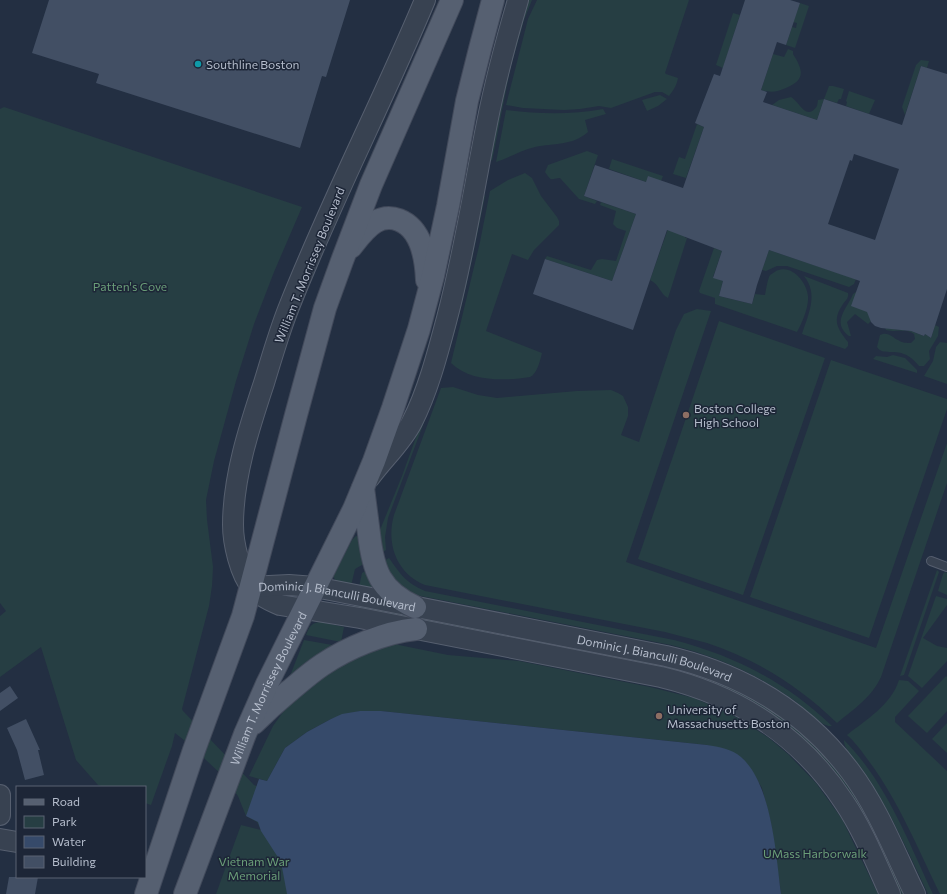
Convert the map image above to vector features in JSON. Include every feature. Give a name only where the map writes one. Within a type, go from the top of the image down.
[{"type":"main road","points":[[146,894],[149,869],[238,632],[318,334],[342,261],[371,185],[452,0]]},
{"type":"main road","name":"William T. Morrissey Boulevard","points":[[185,894],[245,734],[267,684],[363,488],[400,389],[426,304],[447,213],[472,82],[493,0]]},
{"type":"main road","points":[[342,261],[356,241],[374,223],[390,218],[402,221],[411,228],[420,242],[426,266],[426,304]]},
{"type":"main road","points":[[363,488],[371,554],[376,570],[390,591],[404,602],[415,607]]},
{"type":"main road","points":[[245,734],[269,709],[322,665],[340,654],[362,644],[402,631],[416,629]]},
{"type":"street","name":"William T. Morrissey Boulevard","points":[[251,586],[239,560],[234,539],[233,524],[240,466],[253,415],[280,333],[299,282],[425,0]]},
{"type":"street","name":"William T. Morrissey Boulevard","points":[[363,488],[412,423],[433,364],[456,284],[488,116],[505,44],[518,0]]},
{"type":"street","name":"Dominic J. Bianculli Boulevard","points":[[251,586],[289,585],[315,587],[688,661],[721,672],[766,695],[795,715],[826,744],[850,771],[874,808],[915,894]]},
{"type":"street","name":"Dominic J. Bianculli Boulevard","points":[[251,586],[269,600],[280,605],[355,617],[661,677],[715,694],[766,722],[788,739],[814,764],[845,803],[859,828],[890,894]]},
{"type":"street","points":[[0,794],[0,815]]},
{"type":"street","points":[[0,838],[16,842]]},
{"type":"lane","points":[[931,561],[947,567]]},
{"type":"green space","points":[[529,0],[532,0],[524,20],[510,70],[492,161],[489,157],[497,114],[525,7]]},
{"type":"green space","points":[[537,0],[689,0],[665,73],[678,78],[672,92],[669,96],[662,92],[655,92],[611,108],[599,106],[564,110],[523,108],[506,105],[528,19]]},
{"type":"green space","points":[[800,3],[809,6],[795,48],[786,45],[792,27],[796,28],[797,23],[793,22]]},
{"type":"green space","points":[[733,13],[740,15],[723,68],[716,65]]},
{"type":"green space","points":[[788,49],[793,51],[799,65],[801,74],[800,78],[792,85],[774,92],[761,90],[773,54],[784,57]]},
{"type":"green space","points":[[921,60],[929,61],[927,68],[921,66],[905,115],[902,107],[916,65]]},
{"type":"green space","points":[[829,86],[844,89],[841,99],[839,99],[837,103],[824,99]]},
{"type":"green space","points":[[849,91],[875,100],[869,114],[846,106]]},
{"type":"green space","points":[[660,95],[667,99],[658,106],[647,111],[642,100]]},
{"type":"green space","points":[[791,97],[806,112],[810,112],[817,106],[818,100],[824,99],[817,120],[772,105],[779,100]]},
{"type":"green space","name":"Patten's Cove","points":[[4,107],[302,207],[274,272],[254,324],[236,381],[214,461],[206,500],[213,567],[212,586],[209,606],[182,709],[183,711],[254,785],[264,789],[731,894],[216,894],[241,825],[261,830],[257,822],[246,816],[238,796],[224,777],[189,744],[175,733],[172,746],[151,805],[146,803],[146,786],[98,785],[76,760],[41,647],[0,677],[0,616],[6,611],[0,603],[0,109]]},
{"type":"green space","points":[[603,109],[606,114],[585,120],[588,132],[576,140],[530,148],[496,162],[506,110],[554,113]]},
{"type":"green space","points":[[697,124],[704,127],[686,178],[673,174],[679,157],[685,159]]},
{"type":"green space","points":[[587,151],[598,155],[584,196],[597,201],[595,204],[579,199],[560,178],[551,179],[545,172],[548,165]]},
{"type":"green space","points":[[612,159],[663,176],[661,181],[646,182],[609,169]]},
{"type":"green space","points":[[525,173],[532,178],[541,196],[557,217],[559,225],[534,250],[528,260],[512,254],[486,331],[542,353],[536,370],[530,377],[488,379],[478,377],[468,374],[451,363],[480,242],[490,191],[508,180]]},
{"type":"green space","points":[[484,195],[459,316],[448,355],[446,353],[482,197]]},
{"type":"green space","points":[[601,202],[636,214],[612,281],[545,259],[547,256],[591,270],[597,260],[602,259],[616,261],[626,231],[617,228],[613,224],[616,211],[600,205]]},
{"type":"green space","points":[[669,226],[687,233],[685,238],[687,238],[668,298],[656,284],[650,280]]},
{"type":"green space","points":[[714,248],[722,251],[713,277],[723,281],[719,296],[752,304],[755,294],[765,295],[771,274],[782,269],[793,272],[802,280],[807,291],[808,300],[805,315],[797,332],[715,304],[715,298],[700,293],[699,291]]},
{"type":"green space","points":[[769,250],[856,279],[854,284],[849,287],[787,266],[777,266],[766,271],[762,270]]},
{"type":"green space","points":[[804,276],[848,293],[848,298],[843,304],[837,319],[837,324],[848,342],[848,346],[845,349],[802,334],[812,297],[811,290]]},
{"type":"green space","points":[[856,292],[871,313],[869,316],[871,321],[868,324],[855,314],[847,322],[851,336],[849,336],[841,326],[841,321],[844,310],[853,294]]},
{"type":"green space","points":[[697,309],[711,311],[626,562],[876,648],[947,443],[947,483],[881,677],[867,697],[837,723],[793,686],[743,657],[707,643],[665,632],[425,585],[415,580],[407,573],[400,565],[396,556],[391,536],[394,515],[441,388],[453,387],[478,395],[497,398],[577,391],[611,390],[623,396],[628,407],[628,416],[621,435],[639,442],[676,330],[684,314]]},
{"type":"green space","points":[[719,321],[825,358],[743,595],[638,559]]},
{"type":"green space","points":[[935,325],[939,327],[938,336],[929,351],[930,359],[924,366],[919,366],[911,358],[904,354],[898,352],[884,352],[877,347],[880,335],[883,334],[890,335],[904,343],[911,343],[915,339],[914,334],[911,332],[890,331],[886,330],[885,328],[911,331],[924,336],[925,334],[931,338]]},
{"type":"green space","points":[[940,342],[947,343],[947,384],[924,376],[933,361],[936,347]]},
{"type":"green space","points":[[893,355],[905,358],[917,370],[917,373],[873,359],[876,356],[887,357]]},
{"type":"green space","points":[[831,360],[947,399],[947,409],[869,638],[750,597]]},
{"type":"green space","points":[[433,395],[434,396],[388,518],[385,537],[386,550],[380,554],[380,530],[402,476],[428,404]]},
{"type":"green space","points":[[356,536],[360,537],[367,562],[355,569],[351,586],[337,583],[333,576],[352,540]]},
{"type":"green space","points":[[389,558],[404,578],[425,591],[674,640],[718,654],[759,672],[778,684],[815,710],[832,726],[828,726],[818,721],[795,701],[766,682],[720,660],[688,649],[416,595],[404,589],[392,578],[382,562]]},
{"type":"green space","points":[[369,569],[378,589],[359,587],[362,573]]},
{"type":"green space","points":[[937,570],[939,572],[904,675],[900,676]]},
{"type":"green space","points":[[945,572],[947,573],[947,595],[938,591]]},
{"type":"green space","points":[[936,596],[947,599],[947,605],[923,638],[937,646],[947,648],[947,661],[922,688],[908,676]]},
{"type":"green space","points":[[356,603],[661,663],[732,686],[793,724],[828,758],[857,796],[906,894],[899,894],[873,840],[763,711],[355,609]]},
{"type":"green space","points":[[321,622],[344,627],[341,642],[306,635],[311,626],[315,623]]},
{"type":"green space","points":[[304,640],[338,646],[290,677],[290,676]]},
{"type":"green space","name":"UMass Harborwalk","points":[[394,644],[448,655],[519,661],[650,687],[694,698],[731,714],[769,738],[788,754],[816,783],[842,819],[878,894],[781,894],[771,823],[762,788],[742,758],[707,745],[381,711],[360,711],[331,719],[307,732],[285,748],[267,781],[249,776],[273,726],[293,698],[340,660]]},
{"type":"green space","points":[[946,676],[947,711],[927,733],[908,716]]},
{"type":"green space","points":[[899,680],[908,681],[919,691],[895,717],[895,722],[947,771],[947,894],[940,894],[897,805],[861,751],[847,735],[878,711],[890,697]]},
{"type":"green space","points":[[947,723],[947,753],[932,739]]},
{"type":"green space","points":[[844,740],[872,774],[884,793],[905,833],[933,894],[928,894],[892,819],[866,776],[846,749]]},
{"type":"water","points":[[360,711],[381,711],[707,745],[729,750],[741,757],[751,769],[760,784],[771,821],[781,894],[287,894],[281,862],[261,831],[258,822],[246,816],[259,779],[267,781],[285,748],[307,732],[342,714]]},
{"type":"building","name":"Southline Boston","points":[[49,0],[350,0],[326,77],[322,76],[300,148],[96,83],[99,74],[32,53]]},
{"type":"building","points":[[745,0],[790,0],[800,3],[786,45],[777,42],[761,90],[767,92],[763,102],[817,120],[824,99],[902,125],[921,66],[947,74],[947,289],[931,338],[925,334],[924,336],[911,331],[875,326],[871,322],[867,312],[851,306],[860,281],[769,250],[752,304],[719,296],[723,281],[713,278],[722,251],[667,230],[633,330],[533,294],[545,259],[612,281],[636,214],[584,196],[595,165],[646,182],[648,176],[683,188],[704,127],[695,123],[714,74],[720,76]],"holes":[[[854,154],[899,169],[875,240],[828,224],[850,160],[852,161]]]},
{"type":"building","points":[[10,686],[18,698],[0,711],[0,693]]},
{"type":"building","points":[[26,719],[40,750],[38,750],[44,775],[25,780],[17,750],[7,728]]},
{"type":"building","points":[[9,877],[38,878],[35,894],[6,894]]},
{"type":"place","name":"Southline Boston","points":[[198,64]]},
{"type":"place","name":"Boston College High School","points":[[686,415]]},
{"type":"place","name":"University of Massachusetts Boston","points":[[659,716]]},
{"type":"park label","name":"Vietnam War Memorial","points":[[254,868]]}]
